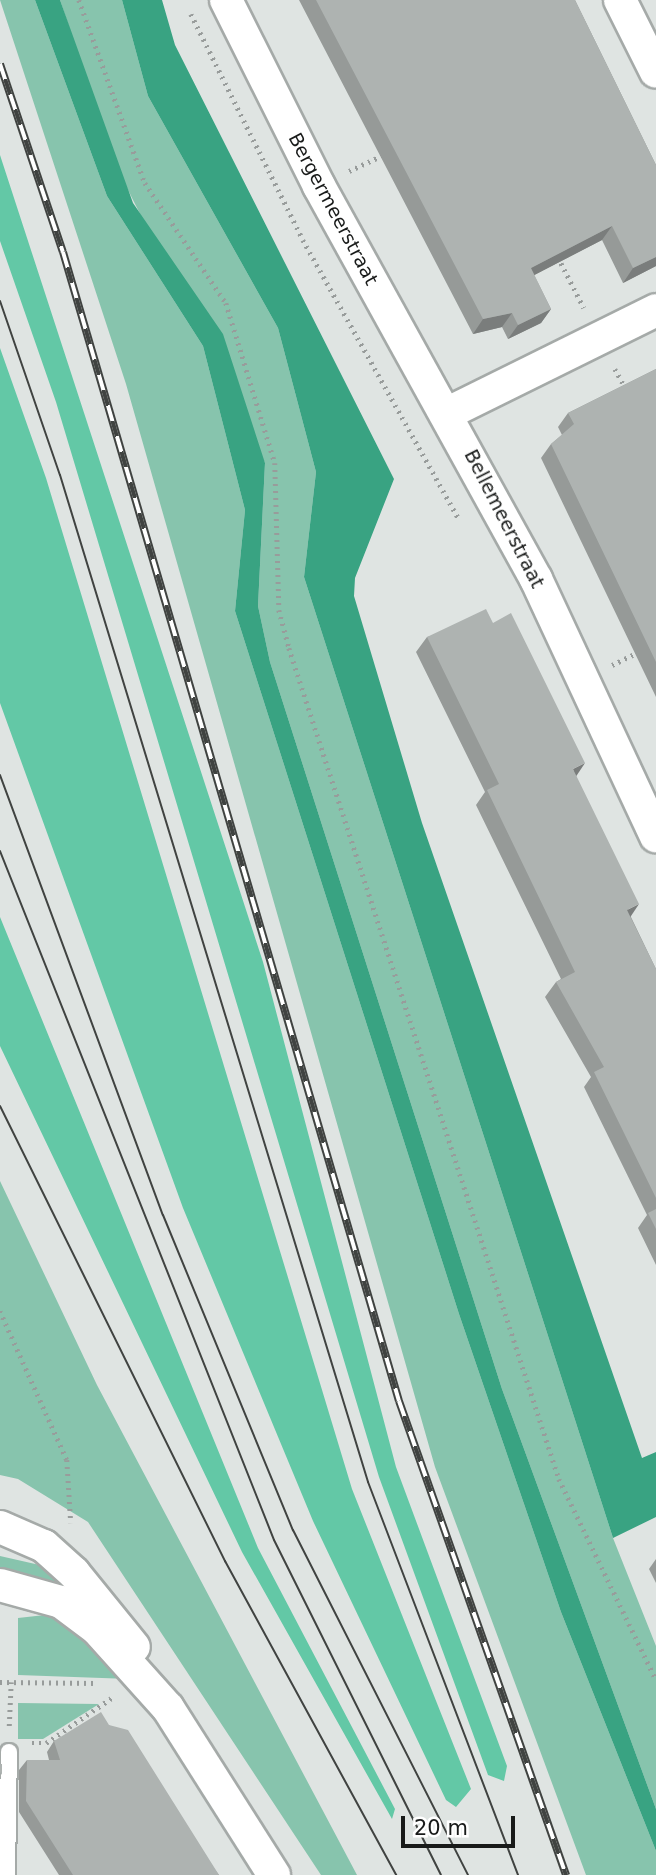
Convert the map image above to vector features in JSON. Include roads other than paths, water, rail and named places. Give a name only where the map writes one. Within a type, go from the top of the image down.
[{"type":"street","name":"Bergermeerstraat","points":[[226,0],[319,186],[448,413]]},
{"type":"street","points":[[620,0],[654,62]]},
{"type":"street","points":[[448,413],[656,310]]},
{"type":"street","name":"Bellemeerstraat","points":[[448,413],[583,679],[656,836]]},
{"type":"street","points":[[0,1527],[44,1546],[83,1583],[165,1691],[168,1708]]},
{"type":"street","points":[[0,1585],[61,1602],[97,1629],[168,1708],[274,1875]]},
{"type":"lane","points":[[9,1747],[7,1875],[14,1875]]},
{"type":"tram line","points":[[0,301],[60,475],[368,1482],[518,1875]]},
{"type":"tram line","points":[[0,775],[163,1215],[293,1530],[468,1875]]},
{"type":"tram line","points":[[0,851],[274,1540],[441,1875]]},
{"type":"tram line","points":[[0,1106],[225,1561],[396,1875]]},
{"type":"railway","points":[[0,64],[63,252],[399,1401],[566,1875]]}]
